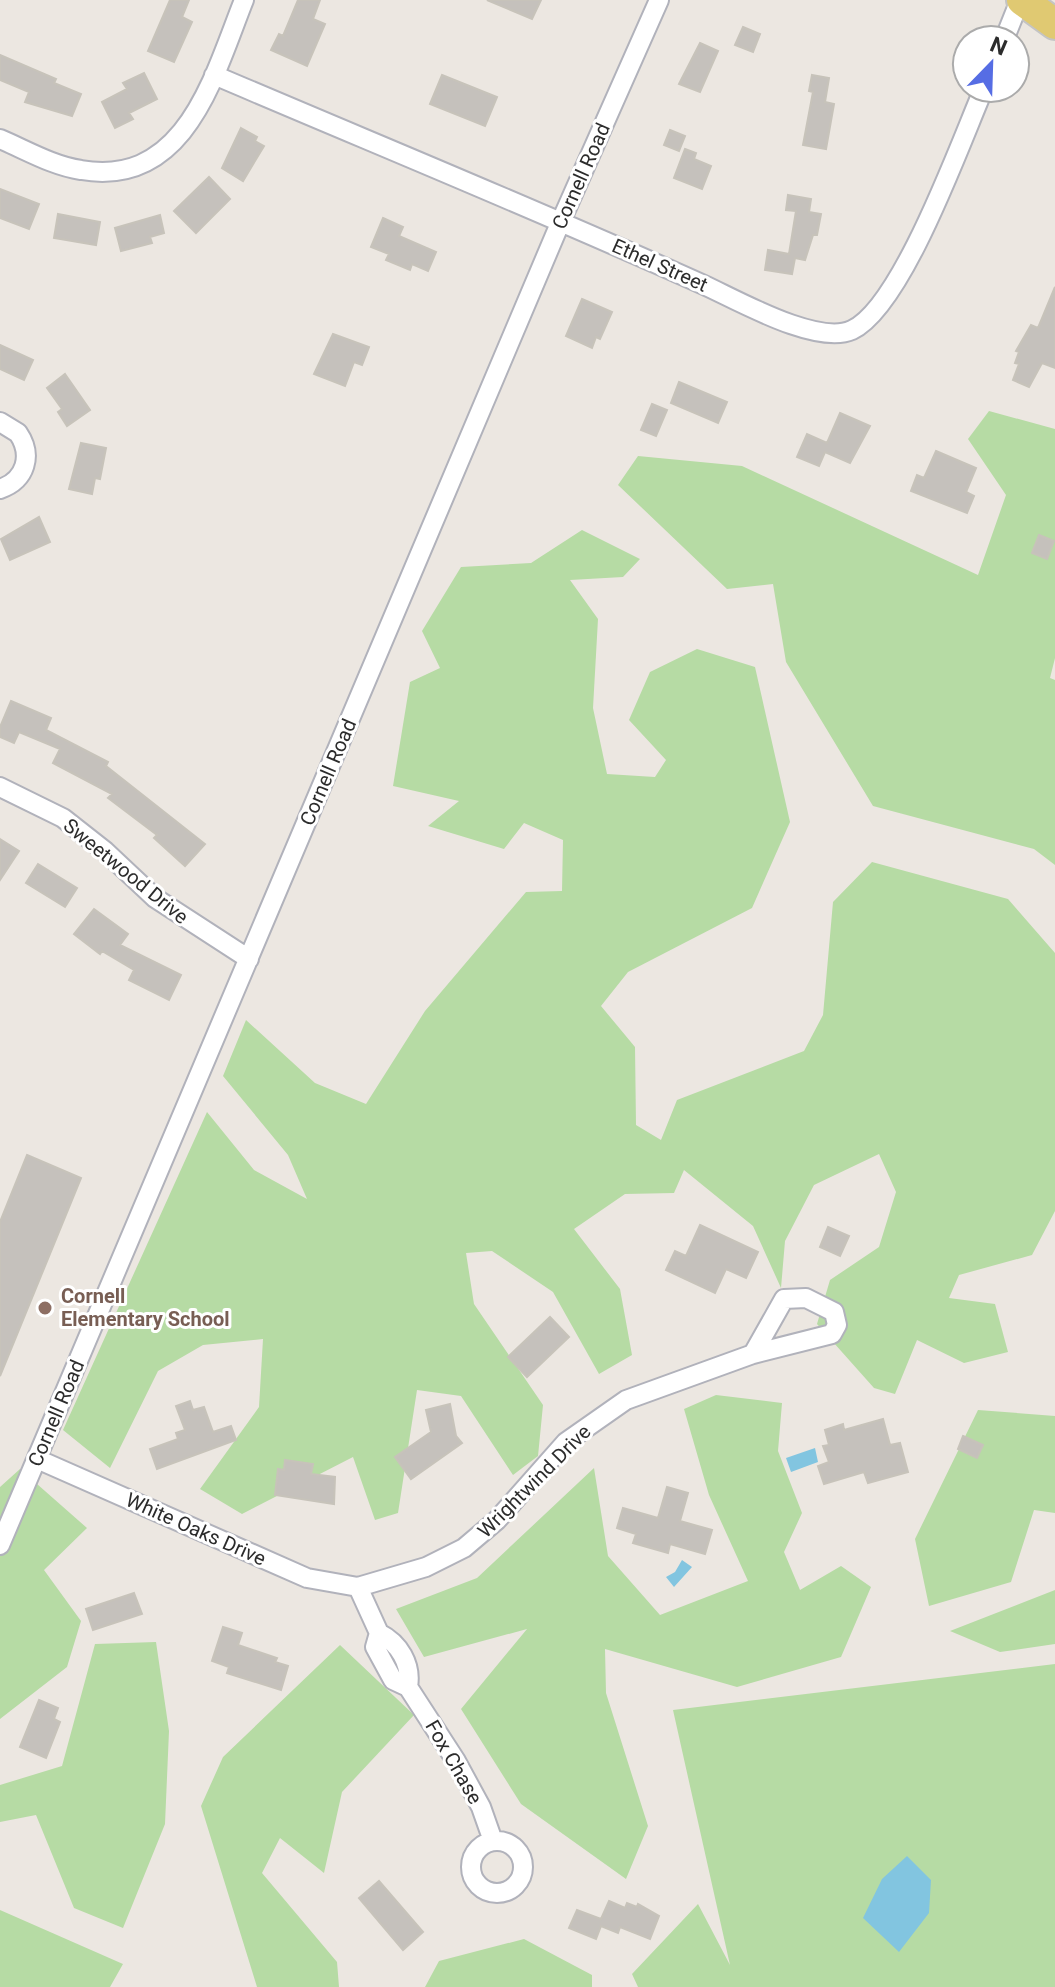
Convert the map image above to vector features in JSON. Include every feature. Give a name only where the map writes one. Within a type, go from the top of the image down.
[{"type":"main road","points":[[1021,0],[1055,24]]},
{"type":"street","points":[[0,139],[76,169],[98,172],[130,168],[160,154],[194,118],[244,0]]},
{"type":"street","name":"Cornell Road","points":[[0,1545],[561,221],[659,0]]},
{"type":"street","points":[[1011,24],[1021,0]]},
{"type":"street","name":"Ethel Street","points":[[214,75],[561,221],[788,323],[835,334],[849,332],[859,326],[881,300],[909,256],[977,104]]},
{"type":"street","points":[[0,422],[18,433],[27,457],[15,481],[0,489]]},
{"type":"street","name":"Sweetwood Drive","points":[[0,787],[63,818],[166,907],[249,959]]},
{"type":"street","name":"Wrightwind Drive","points":[[358,1587],[426,1567],[464,1548],[497,1520],[566,1442],[626,1400],[753,1354]]},
{"type":"street","name":"White Oaks Drive","points":[[37,1459],[307,1578],[358,1587]]},
{"type":"street","name":"Fox Chase","points":[[358,1587],[379,1633],[375,1647],[393,1680],[408,1687],[462,1772],[481,1807],[493,1841]]},
{"type":"green space","points":[[989,411],[1055,429],[1055,658],[1050,678],[1055,680],[1055,865],[1034,849],[873,806],[786,662],[773,584],[727,589],[618,485],[638,456],[742,466],[978,575],[1006,495],[968,439]]},
{"type":"green space","points":[[582,530],[640,559],[623,577],[570,580],[598,619],[593,708],[607,774],[655,777],[666,760],[629,720],[650,672],[697,649],[755,667],[790,822],[752,908],[628,972],[601,1006],[635,1047],[636,1125],[661,1140],[677,1100],[804,1051],[823,1015],[833,902],[872,862],[1008,899],[1055,953],[1055,1211],[1032,1255],[959,1275],[949,1298],[995,1304],[1008,1352],[964,1363],[917,1340],[895,1394],[874,1388],[817,1324],[830,1280],[879,1247],[896,1192],[879,1154],[814,1185],[785,1241],[781,1288],[753,1226],[684,1170],[674,1193],[625,1194],[574,1229],[620,1289],[632,1355],[599,1374],[553,1292],[492,1251],[466,1253],[474,1304],[543,1405],[538,1456],[513,1475],[461,1396],[417,1390],[398,1513],[375,1520],[353,1457],[242,1514],[200,1489],[259,1407],[263,1339],[203,1345],[158,1371],[110,1468],[63,1430],[207,1112],[254,1170],[307,1199],[288,1155],[223,1076],[246,1020],[315,1083],[366,1104],[425,1011],[526,892],[562,891],[563,840],[524,823],[504,849],[428,826],[459,801],[393,786],[410,682],[440,668],[422,631],[461,567],[531,563]]},
{"type":"green space","points":[[716,1395],[782,1403],[778,1451],[802,1513],[784,1552],[800,1590],[841,1566],[871,1587],[841,1657],[737,1687],[605,1649],[606,1693],[648,1826],[626,1879],[521,1804],[461,1709],[527,1629],[424,1657],[396,1609],[477,1578],[594,1468],[608,1556],[660,1615],[748,1581],[709,1495],[684,1409]]},
{"type":"green space","points":[[978,1410],[1055,1416],[1055,1513],[1034,1510],[1011,1582],[929,1606],[915,1539]]},
{"type":"green space","points":[[20,1469],[87,1528],[44,1570],[81,1621],[67,1667],[0,1719],[0,1487]]},
{"type":"green space","points":[[1055,1590],[1055,1644],[1000,1652],[950,1631]]},
{"type":"green space","points":[[156,1642],[169,1731],[165,1824],[123,1928],[74,1908],[36,1815],[0,1822],[0,1785],[62,1766],[95,1644]]},
{"type":"green space","points":[[340,1645],[414,1715],[342,1792],[324,1873],[280,1838],[262,1873],[337,1962],[339,1987],[257,1987],[201,1806],[223,1757]]},
{"type":"green space","points":[[1055,1664],[1055,1987],[638,1987],[632,1974],[698,1904],[730,1965],[673,1710]]},
{"type":"green space","points":[[0,1910],[123,1964],[110,1987],[0,1987]]},
{"type":"green space","points":[[524,1939],[592,1975],[592,1987],[425,1987],[439,1961]]},
{"type":"water","points":[[815,1448],[818,1462],[791,1472],[786,1458]]},
{"type":"water","points":[[682,1560],[692,1567],[674,1587],[666,1577],[675,1572]]},
{"type":"water","points":[[907,1856],[931,1880],[929,1913],[899,1952],[863,1918],[882,1879]]},
{"type":"building","points":[[170,0],[189,0],[182,17],[192,22],[174,62],[148,51]]},
{"type":"building","points":[[298,0],[320,0],[313,19],[325,24],[307,66],[271,50],[279,34],[283,36]]},
{"type":"building","points":[[487,0],[541,0],[532,19]]},
{"type":"building","points":[[743,27],[760,34],[753,52],[735,45]]},
{"type":"building","points":[[700,43],[718,51],[700,92],[679,84]]},
{"type":"building","points":[[0,55],[56,79],[54,83],[81,94],[72,116],[25,102],[29,92],[0,80]]},
{"type":"building","points":[[144,73],[157,99],[129,113],[133,119],[115,128],[102,102],[127,89],[123,83]]},
{"type":"building","points":[[442,75],[497,97],[485,126],[430,104]]},
{"type":"building","points":[[812,75],[829,78],[825,102],[834,104],[826,149],[803,145],[813,92],[809,91]]},
{"type":"building","points":[[241,128],[257,137],[255,141],[264,146],[243,181],[222,168]]},
{"type":"building","points":[[670,130],[685,136],[679,151],[664,145]]},
{"type":"building","points":[[685,149],[696,153],[694,159],[711,166],[702,189],[674,178]]},
{"type":"building","points":[[209,177],[230,199],[196,233],[174,211]]},
{"type":"building","points":[[0,189],[39,204],[29,229],[0,218]]},
{"type":"building","points":[[788,195],[811,199],[809,212],[821,214],[817,235],[813,235],[805,260],[795,258],[792,274],[765,270],[768,250],[789,254],[796,211],[786,210]]},
{"type":"building","points":[[58,214],[100,222],[96,245],[54,238]]},
{"type":"building","points":[[160,215],[164,233],[150,237],[152,243],[121,251],[115,228]]},
{"type":"building","points":[[383,218],[403,227],[399,236],[436,252],[428,271],[412,264],[410,270],[386,260],[389,254],[371,247]]},
{"type":"building","points":[[1055,287],[1055,368],[1042,363],[1029,387],[1013,380],[1019,364],[1015,363],[1019,352],[1016,351],[1031,325],[1038,328]]},
{"type":"building","points":[[582,299],[612,312],[600,339],[596,337],[592,348],[566,336]]},
{"type":"building","points":[[333,334],[369,347],[362,365],[354,362],[345,386],[314,374]]},
{"type":"building","points":[[0,345],[33,360],[24,380],[0,369]]},
{"type":"building","points":[[65,374],[90,410],[67,426],[58,412],[62,409],[47,388]]},
{"type":"building","points":[[679,382],[727,402],[718,423],[671,403]]},
{"type":"building","points":[[652,404],[667,410],[656,436],[641,430]]},
{"type":"building","points":[[840,413],[870,426],[850,463],[825,452],[819,466],[797,457],[807,434],[827,443]]},
{"type":"building","points":[[81,443],[106,448],[100,479],[95,478],[92,494],[69,489]]},
{"type":"building","points":[[936,451],[976,468],[966,492],[974,496],[967,513],[911,491],[917,475],[924,478]]},
{"type":"building","points":[[39,517],[50,542],[10,560],[1,539]]},
{"type":"building","points":[[1039,535],[1054,541],[1047,559],[1032,553]]},
{"type":"building","points":[[11,701],[51,718],[46,730],[108,762],[106,766],[205,844],[185,866],[154,838],[157,835],[108,798],[112,794],[53,763],[60,749],[19,732],[14,743],[0,737],[0,727]]},
{"type":"building","points":[[0,839],[19,851],[0,880]]},
{"type":"building","points":[[38,864],[77,888],[65,907],[26,883]]},
{"type":"building","points":[[94,909],[128,934],[120,945],[181,975],[169,1000],[129,980],[134,970],[102,951],[100,954],[74,934]]},
{"type":"building","points":[[27,1155],[81,1178],[0,1376],[0,1222]]},
{"type":"building","points":[[700,1225],[758,1252],[746,1278],[726,1269],[715,1293],[666,1270],[675,1251],[686,1256]]},
{"type":"building","points":[[828,1227],[849,1236],[840,1256],[820,1247]]},
{"type":"building","points":[[550,1317],[569,1337],[527,1377],[508,1357]]},
{"type":"building","points":[[190,1401],[193,1410],[204,1407],[213,1432],[231,1426],[236,1440],[157,1469],[150,1449],[178,1439],[176,1433],[185,1430],[176,1406]]},
{"type":"building","points":[[450,1404],[456,1436],[462,1443],[411,1479],[395,1457],[431,1432],[426,1410]]},
{"type":"building","points":[[883,1419],[890,1445],[900,1443],[908,1472],[868,1483],[864,1472],[824,1484],[818,1466],[829,1462],[823,1446],[829,1445],[825,1430],[843,1424],[844,1430]]},
{"type":"building","points":[[963,1436],[983,1445],[977,1458],[958,1449]]},
{"type":"building","points":[[285,1460],[313,1464],[311,1474],[335,1477],[334,1504],[275,1495],[278,1469],[284,1470]]},
{"type":"building","points":[[667,1487],[688,1493],[680,1521],[712,1530],[705,1554],[670,1544],[668,1553],[633,1543],[636,1534],[617,1528],[623,1508],[658,1518]]},
{"type":"building","points":[[134,1593],[142,1614],[93,1630],[86,1609]]},
{"type":"building","points":[[223,1627],[242,1633],[238,1645],[277,1658],[275,1662],[288,1666],[281,1690],[227,1673],[229,1667],[212,1661]]},
{"type":"building","points":[[39,1700],[58,1708],[54,1719],[60,1722],[46,1758],[20,1747]]},
{"type":"building","points":[[379,1881],[423,1932],[403,1950],[359,1898]]},
{"type":"building","points":[[609,1901],[625,1908],[627,1903],[637,1907],[638,1904],[659,1916],[650,1939],[620,1927],[618,1933],[601,1926],[596,1939],[569,1928],[577,1910],[601,1919]]},
{"type":"place","name":"Cornell Elementary School","points":[[45,1308]]}]
